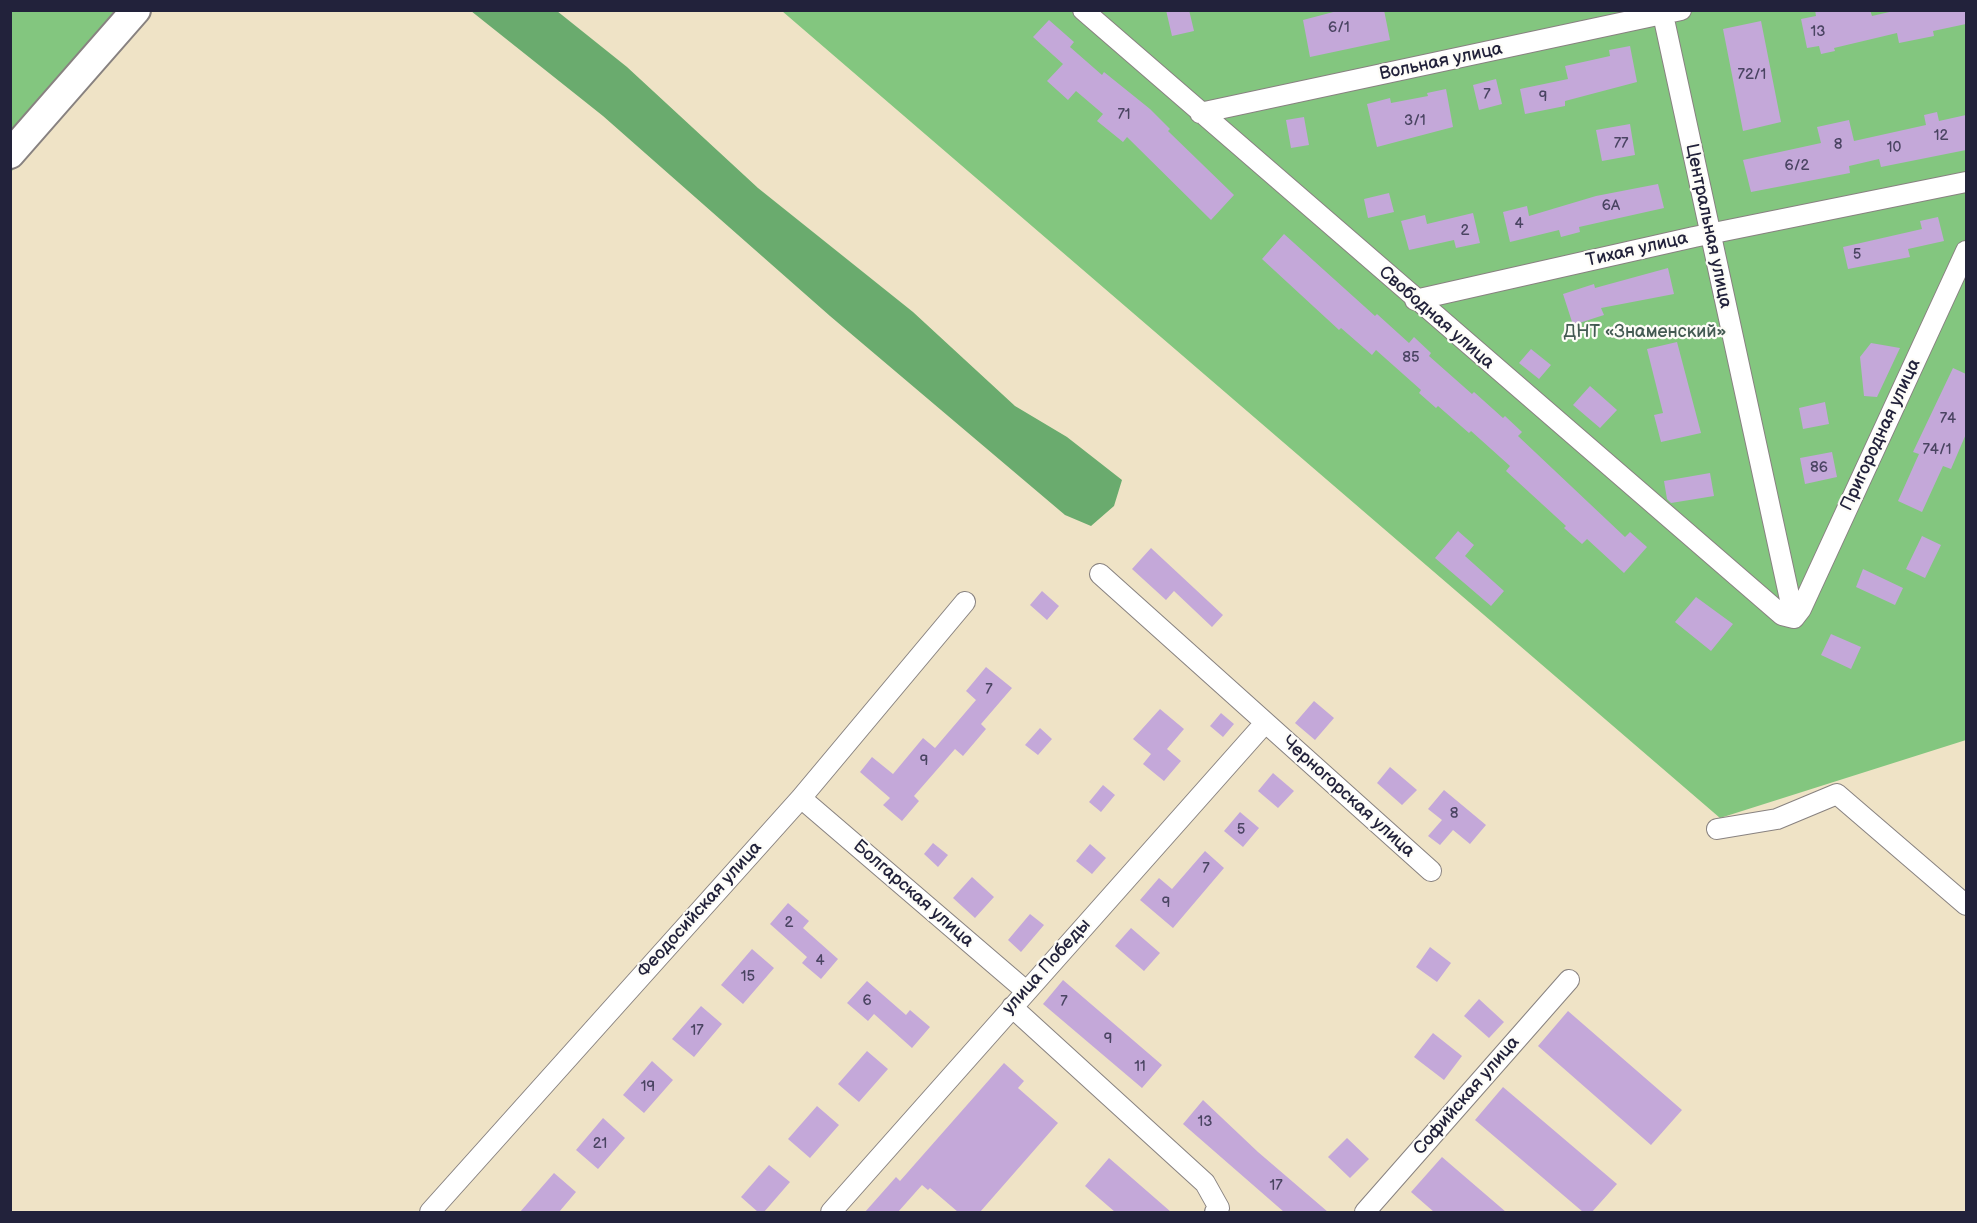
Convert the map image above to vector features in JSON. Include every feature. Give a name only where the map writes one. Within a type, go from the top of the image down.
[{"type":"street","points":[[10,153],[136,10]]},
{"type":"street","name":"Свободная улица","points":[[1083,10],[1415,300],[1782,615],[1794,618]]},
{"type":"street","name":"Вольная улица","points":[[1200,113],[1668,12]]},
{"type":"street","name":"Центральная улица","points":[[1668,12],[1709,234],[1794,618]]},
{"type":"street","name":"Тихая улица","points":[[1415,300],[1709,234],[1966,182]]},
{"type":"street","name":"Пригородная улица","points":[[1794,618],[1802,609],[1966,251]]},
{"type":"street","name":"Черногорская улица","points":[[1100,574],[1431,871]]},
{"type":"street","name":"Феодосийская улица","points":[[430,1212],[801,798],[965,602]]},
{"type":"street","name":"улица Победы","points":[[831,1212],[1265,723]]},
{"type":"street","points":[[1717,829],[1777,819],[1837,794],[1966,905]]},
{"type":"street","name":"Болгарская улица","points":[[801,798],[1026,991]]},
{"type":"street","name":"Софийская улица","points":[[1365,1212],[1569,980]]},
{"type":"street","points":[[1012,1007],[1205,1183],[1219,1208],[1215,1212]]},
{"type":"green space","points":[[11,11],[152,11],[11,172]]},
{"type":"green space","points":[[471,11],[557,11],[627,67],[758,188],[913,312],[1015,406],[1067,437],[1122,480],[1114,506],[1091,526],[1065,515],[830,316],[603,116]]},
{"type":"green space","name":"ДНТ «Знаменский»","points":[[782,11],[1966,11],[1966,740],[1720,818]]},
{"type":"building","points":[[1166,10],[1189,10],[1194,31],[1172,36]]},
{"type":"building","points":[[1341,10],[1384,10],[1390,40],[1310,57],[1303,20]]},
{"type":"building","points":[[1815,10],[1870,10],[1872,16],[1898,10],[1966,10],[1966,24],[1933,31],[1934,36],[1899,43],[1897,33],[1834,48],[1835,51],[1821,54],[1819,46],[1807,48],[1801,19],[1816,16]]},
{"type":"building","points":[[1049,20],[1074,42],[1070,47],[1102,75],[1104,72],[1150,109],[1170,129],[1168,131],[1234,195],[1211,220],[1127,137],[1123,142],[1097,121],[1103,114],[1076,91],[1068,100],[1047,81],[1063,64],[1033,37]]},
{"type":"building","points":[[1761,21],[1781,122],[1743,131],[1723,29]]},
{"type":"building","points":[[1630,46],[1637,82],[1565,101],[1565,106],[1525,114],[1520,89],[1568,79],[1565,66],[1610,56],[1609,50]]},
{"type":"building","points":[[1496,79],[1502,104],[1479,110],[1473,85]]},
{"type":"building","points":[[1446,89],[1453,127],[1377,147],[1367,104],[1390,98],[1391,103],[1428,96],[1427,93]]},
{"type":"building","points":[[1937,112],[1939,121],[1966,115],[1966,150],[1881,167],[1879,159],[1849,166],[1850,173],[1751,192],[1743,160],[1821,143],[1817,127],[1849,120],[1854,141],[1926,125],[1924,115]]},
{"type":"building","points":[[1304,117],[1309,145],[1291,148],[1286,120]]},
{"type":"building","points":[[1630,124],[1635,155],[1602,161],[1596,130]]},
{"type":"building","points":[[1658,184],[1664,208],[1579,227],[1580,232],[1561,237],[1559,230],[1510,242],[1503,212],[1527,206],[1529,216],[1596,196]]},
{"type":"building","points":[[1389,193],[1394,212],[1368,218],[1364,199]]},
{"type":"building","points":[[1473,213],[1480,243],[1456,248],[1454,240],[1409,250],[1401,221],[1425,215],[1427,224]]},
{"type":"building","points":[[1938,217],[1944,241],[1908,249],[1910,257],[1848,269],[1843,247],[1922,229],[1920,221]]},
{"type":"building","points":[[1284,234],[1375,316],[1377,314],[1409,343],[1414,337],[1431,353],[1429,356],[1472,394],[1474,392],[1522,432],[1518,436],[1625,537],[1630,532],[1647,547],[1624,573],[1587,539],[1582,544],[1564,528],[1566,526],[1506,471],[1510,466],[1471,431],[1469,433],[1438,406],[1436,408],[1419,393],[1421,390],[1376,350],[1372,355],[1341,328],[1339,330],[1262,259]]},
{"type":"building","points":[[1668,268],[1674,294],[1601,308],[1604,315],[1573,325],[1563,294],[1594,284],[1595,288]]},
{"type":"building","points":[[1677,342],[1701,433],[1661,442],[1654,415],[1663,413],[1647,349]]},
{"type":"building","points":[[1871,343],[1900,348],[1877,397],[1864,396],[1860,357]]},
{"type":"building","points":[[1531,349],[1551,365],[1539,379],[1519,363]]},
{"type":"building","points":[[1953,368],[1966,374],[1966,434],[1951,469],[1943,466],[1922,512],[1898,501],[1919,454],[1913,452]]},
{"type":"building","points":[[1590,386],[1617,410],[1600,428],[1573,405]]},
{"type":"building","points":[[1825,402],[1829,424],[1803,429],[1799,408]]},
{"type":"building","points":[[1832,452],[1837,477],[1805,484],[1800,458]]},
{"type":"building","points":[[1710,473],[1714,496],[1671,503],[1667,499],[1664,481]]},
{"type":"building","points":[[1458,531],[1474,545],[1465,556],[1504,591],[1491,606],[1435,558]]},
{"type":"building","points":[[1922,536],[1941,545],[1925,578],[1906,569]]},
{"type":"building","points":[[1151,548],[1223,615],[1212,627],[1174,591],[1166,600],[1132,569]]},
{"type":"building","points":[[1863,569],[1903,588],[1895,605],[1856,587]]},
{"type":"building","points":[[1042,591],[1059,606],[1047,620],[1030,605]]},
{"type":"building","points":[[1696,597],[1733,624],[1711,651],[1675,622]]},
{"type":"building","points":[[1831,634],[1861,647],[1851,669],[1821,655]]},
{"type":"building","points":[[986,667],[1012,688],[981,724],[986,729],[963,756],[955,749],[914,796],[919,801],[902,821],[883,805],[890,798],[860,772],[872,757],[893,774],[923,738],[935,748],[976,700],[966,691]]},
{"type":"building","points":[[1314,701],[1334,718],[1315,740],[1295,723]]},
{"type":"building","points":[[1160,709],[1184,729],[1167,749],[1181,761],[1164,781],[1143,764],[1151,754],[1133,739]]},
{"type":"building","points":[[1221,713],[1234,724],[1223,737],[1210,726]]},
{"type":"building","points":[[1040,728],[1052,739],[1038,755],[1025,745]]},
{"type":"building","points":[[1390,767],[1417,790],[1402,805],[1377,783]]},
{"type":"building","points":[[1273,773],[1294,791],[1278,808],[1258,791]]},
{"type":"building","points":[[1103,785],[1115,795],[1101,812],[1089,802]]},
{"type":"building","points":[[1444,790],[1486,825],[1470,844],[1453,830],[1440,845],[1428,836],[1442,820],[1428,809]]},
{"type":"building","points":[[1240,812],[1259,828],[1243,847],[1224,831]]},
{"type":"building","points":[[933,843],[948,855],[938,867],[924,854]]},
{"type":"building","points":[[1090,844],[1106,858],[1092,874],[1076,861]]},
{"type":"building","points":[[1205,851],[1224,868],[1173,928],[1140,900],[1159,878],[1172,889]]},
{"type":"building","points":[[972,877],[994,897],[975,918],[953,898]]},
{"type":"building","points":[[788,903],[809,921],[803,928],[838,959],[821,979],[802,963],[807,957],[770,924]]},
{"type":"building","points":[[1030,914],[1044,925],[1021,952],[1008,940]]},
{"type":"building","points":[[1131,928],[1160,953],[1144,971],[1115,946]]},
{"type":"building","points":[[1430,947],[1451,963],[1437,982],[1416,967]]},
{"type":"building","points":[[752,949],[774,968],[743,1004],[721,985]]},
{"type":"building","points":[[1063,980],[1162,1065],[1142,1088],[1043,1004]]},
{"type":"building","points":[[867,981],[906,1015],[910,1010],[930,1027],[912,1048],[874,1014],[868,1021],[847,1003]]},
{"type":"building","points":[[1479,999],[1504,1022],[1489,1038],[1464,1016]]},
{"type":"building","points":[[701,1006],[722,1024],[694,1057],[672,1039]]},
{"type":"building","points":[[1568,1011],[1682,1110],[1651,1145],[1538,1046]]},
{"type":"building","points":[[1433,1033],[1462,1056],[1444,1080],[1414,1057]]},
{"type":"building","points":[[867,1051],[888,1069],[859,1102],[838,1084]]},
{"type":"building","points":[[652,1061],[673,1080],[644,1113],[623,1095]]},
{"type":"building","points":[[1004,1063],[1024,1081],[1018,1088],[1058,1123],[980,1212],[958,1212],[930,1188],[928,1190],[922,1185],[898,1212],[865,1212],[896,1177],[900,1181]]},
{"type":"building","points":[[1503,1087],[1617,1184],[1592,1212],[1583,1212],[1475,1120]]},
{"type":"building","points":[[1203,1100],[1258,1152],[1328,1212],[1284,1212],[1183,1124]]},
{"type":"building","points":[[817,1106],[839,1125],[810,1158],[788,1139]]},
{"type":"building","points":[[603,1118],[625,1138],[598,1169],[576,1150]]},
{"type":"building","points":[[1347,1138],[1369,1159],[1350,1178],[1328,1157]]},
{"type":"building","points":[[1442,1157],[1506,1212],[1434,1212],[1411,1192]]},
{"type":"building","points":[[1109,1158],[1171,1212],[1115,1212],[1085,1186]]},
{"type":"building","points":[[769,1165],[790,1182],[764,1212],[758,1212],[741,1197]]},
{"type":"building","points":[[554,1173],[576,1192],[559,1212],[520,1212]]}]
